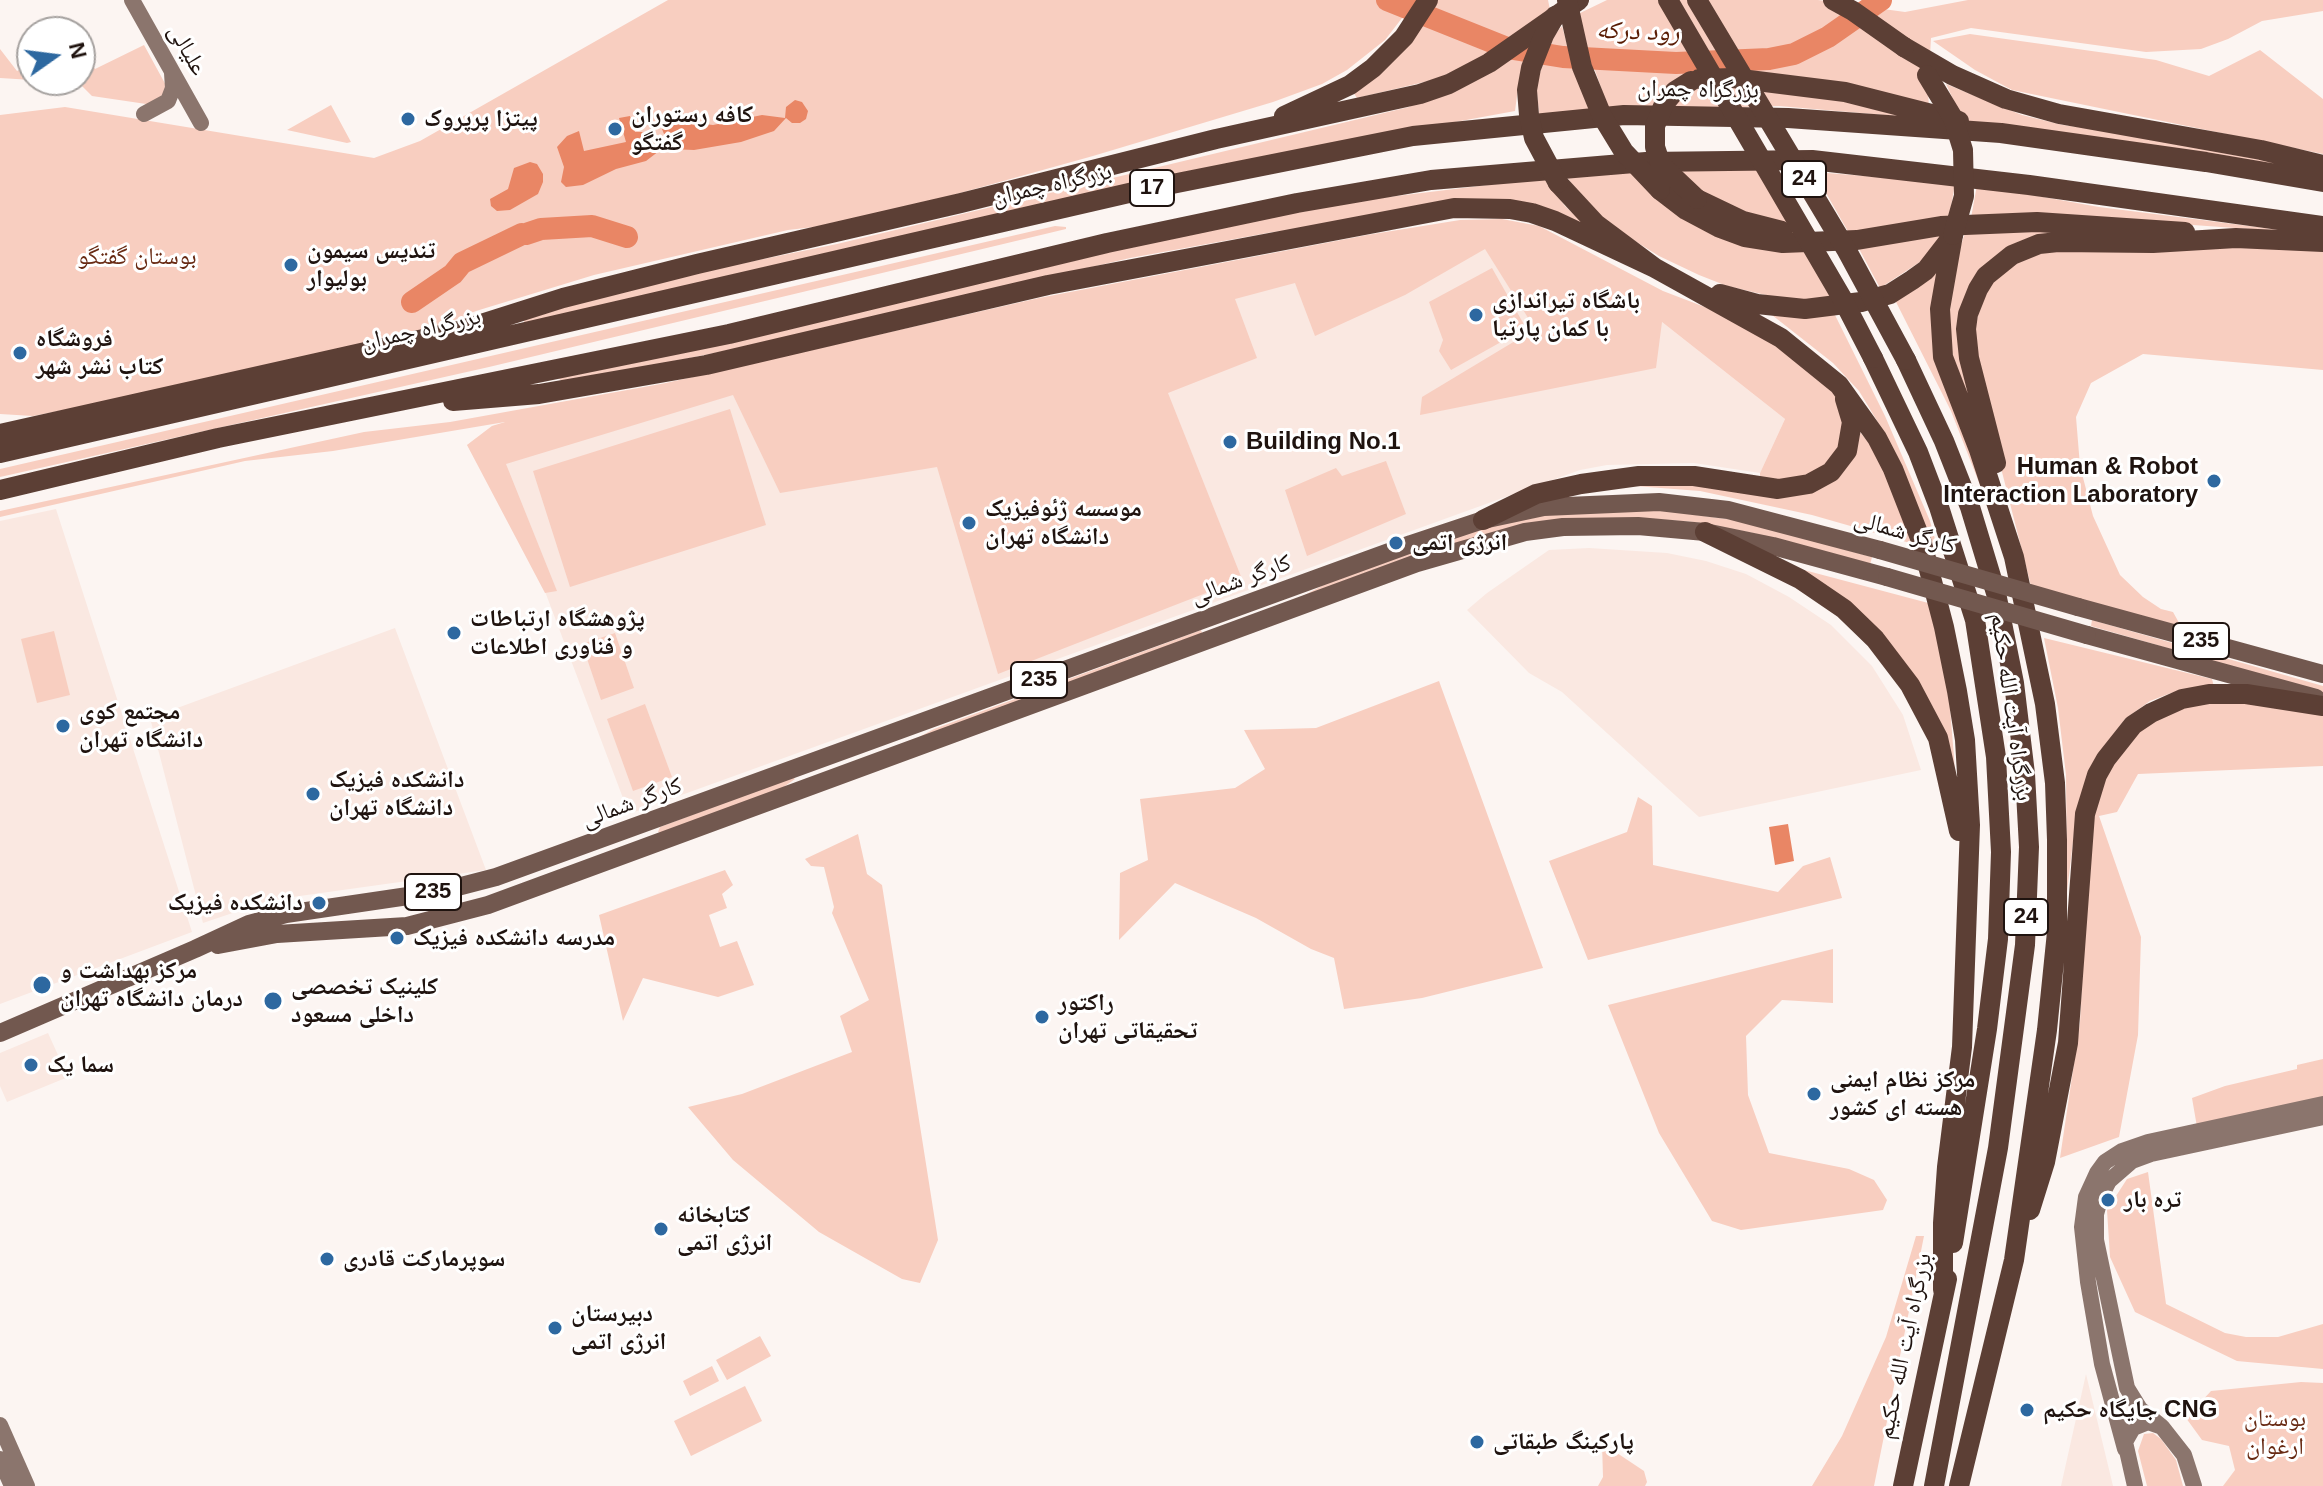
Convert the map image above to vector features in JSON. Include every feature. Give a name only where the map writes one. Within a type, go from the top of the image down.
[{"type":"highway","points":[[1216,139],[1291,114],[1350,85],[1373,68],[1404,37],[1428,0]]},
{"type":"highway","points":[[0,434],[459,331],[563,298],[1216,139],[1420,94],[1449,84],[1489,63],[1561,8],[1579,0]]},
{"type":"highway","name":"بزرگراه آیت الله حکیم","points":[[1668,0],[1842,298],[1873,358],[1934,493],[1975,620],[1996,757],[2001,852],[1998,939],[1948,1273],[1903,1486]]},
{"type":"highway","name":"بزرگراه آیت الله حکیم","points":[[1697,0],[1846,249],[1906,360],[1949,454],[1970,507],[1996,593],[2016,698],[2029,847],[2025,945],[2000,1134],[1934,1486]]},
{"type":"highway","points":[[1833,0],[1952,75],[2006,99],[2059,114],[2261,150],[2323,165]]},
{"type":"highway","points":[[1561,8],[1544,35],[1531,68],[1527,90],[1534,138],[1558,183],[1596,224],[1655,268]]},
{"type":"highway","points":[[1561,8],[1602,116],[1624,152],[1660,190],[1686,210],[1745,237],[1783,243],[1846,241],[1941,226],[2037,222],[2323,242]]},
{"type":"highway","points":[[1904,47],[1927,75],[1958,131],[1965,181],[1940,309],[1943,357],[1979,450],[2014,557]]},
{"type":"highway","points":[[1846,241],[1756,225],[1718,211],[1697,199],[1661,165],[1655,147],[1655,126],[1664,104],[1675,91],[1691,81],[1733,78],[1845,92],[2001,133]]},
{"type":"highway","name":"بزرگراه چمران","points":[[0,453],[1142,190],[1413,136],[1624,115],[1687,114],[1801,119],[2001,133],[2323,182]]},
{"type":"highway","name":"17","points":[[0,490],[218,438],[729,334],[1189,225],[1431,180],[1646,162],[1812,160],[2029,185],[2323,226]]},
{"type":"highway","points":[[370,407],[539,394],[706,365],[1048,285],[1454,208],[1510,209],[1532,213],[1693,287],[1781,338],[1839,385],[1877,438],[1893,469],[1922,543],[1944,627],[1965,740],[1970,825],[1962,1047],[1947,1167],[1943,1290]]},
{"type":"highway","points":[[1693,287],[1757,304],[1805,309],[1861,302],[1890,294],[1926,270],[1953,235]]},
{"type":"highway","points":[[2014,1260],[2047,1030],[2057,932],[2053,762],[2040,675],[2014,557],[2005,497],[1967,342],[1968,314],[1986,276],[2012,255],[2039,244],[2178,243],[2236,238]]},
{"type":"highway","points":[[1483,520],[1536,494],[1639,476],[1694,476],[1778,489],[1809,484],[1831,472],[1847,451],[1852,422],[1839,385]]},
{"type":"highway","points":[[1705,532],[1824,594],[1860,623],[1894,661],[1938,738],[1954,800],[1969,887]]},
{"type":"highway","points":[[1959,1486],[2014,1260],[2045,1162],[2068,1043],[2082,837],[2097,775],[2133,725],[2158,709],[2182,699],[2209,694],[2246,694],[2323,703]]},
{"type":"main road","name":"کارگر شمالی","points":[[0,1033],[249,924],[286,914],[442,891],[496,877],[1267,596],[1483,520],[1544,507],[1659,502],[1728,510],[2323,674]]},
{"type":"main road","name":"کارگر شمالی","points":[[195,949],[277,934],[407,926],[488,905],[1417,563],[1525,532],[1563,527],[1638,526],[1705,532],[1773,546],[2323,703]]},
{"type":"main road","points":[[1267,596],[1275,616]]},
{"type":"main road","points":[[333,907],[328,918],[336,932]]},
{"type":"street","name":"علیالی","points":[[132,0],[201,123]]},
{"type":"street","points":[[144,114],[168,101],[173,88],[172,71]]},
{"type":"street","points":[[2135,1486],[2102,1364],[2088,1282],[2082,1227],[2086,1197],[2097,1173],[2105,1162],[2122,1151],[2148,1142],[2323,1104]]},
{"type":"street","points":[[2194,1486],[2184,1455],[2162,1427],[2140,1409],[2127,1388],[2096,1240],[2096,1214],[2101,1196],[2109,1181],[2132,1161],[2151,1154],[2323,1117]]},
{"type":"street","points":[[2125,1449],[2125,1442],[2133,1428],[2148,1422],[2162,1427]]},
{"type":"street","points":[[0,1425],[27,1486]]},
{"type":"street","points":[[0,1459],[12,1486]]},
{"type":"shaded area","points":[[795,100],[802,102],[808,111],[806,119],[800,123],[792,123],[786,118],[774,131],[741,142],[694,150],[659,151],[646,161],[616,169],[583,185],[566,187],[561,182],[564,167],[557,147],[567,136],[579,131],[584,151],[626,142],[619,118],[630,116],[635,132],[646,132],[657,146],[666,139],[663,124],[670,120],[713,125],[762,115],[785,118],[786,107]]},
{"type":"shaded area","points":[[530,162],[537,164],[543,174],[538,194],[510,210],[497,211],[491,206],[490,199],[508,189],[514,168]]},
{"type":"shaded area","name":"موسسه ژئوفیزیک دانشگاه تهران","points":[[1461,229],[1662,322],[1785,419],[1760,473],[1694,463],[1607,465],[1580,470],[629,814],[535,565],[467,445],[492,426],[1047,306]]},
{"type":"shaded area","name":"مجتمع کوی دانشگاه تهران","points":[[56,509],[192,932],[0,1004],[0,521]]},
{"type":"shaded area","points":[[1589,548],[1667,553],[1706,561],[1746,574],[1789,597],[1831,625],[1872,666],[1903,715],[1921,770],[1699,817],[1562,692],[1529,673],[1467,610],[1549,550]]},
{"type":"shaded area","name":"دانشکده فیزیک دانشگاه تهران","points":[[395,628],[486,870],[271,900],[203,923],[150,718]]},
{"type":"shaded area","points":[[1788,824],[1794,861],[1775,865],[1769,827]]},
{"type":"shaded area","name":"سما یک","points":[[48,1033],[68,1077],[7,1102],[0,1086],[0,1053]]},
{"type":"shaded area","points":[[2086,1374],[2113,1486],[2061,1486]]},
{"type":"green space","name":"بوستان گفتگو","points":[[668,0],[1416,0],[1385,40],[1347,70],[1322,84],[1273,102],[1093,156],[856,222],[788,230],[594,275],[476,311],[429,331],[157,392],[33,416],[0,414],[0,115],[65,107],[374,158],[420,141]]},
{"type":"green space","points":[[1433,0],[1548,0],[1550,10],[1477,60],[1437,79],[1357,98],[1353,92]]},
{"type":"green space","points":[[1607,0],[1818,0],[1905,12],[1968,0],[2323,0],[2323,11],[2262,21],[2201,49],[2146,52],[1971,28],[1931,38],[1930,119],[1779,106],[1609,111],[1576,15]]},
{"type":"green space","points":[[1562,26],[1572,62],[1594,115],[1540,123],[1536,83],[1553,37]]},
{"type":"green space","points":[[1970,34],[2156,60],[2209,76],[2260,50],[2323,99],[2323,154],[2012,90],[1975,70],[1933,41]]},
{"type":"green space","points":[[1538,35],[1518,88],[1515,111],[1189,171],[525,323],[522,318],[680,276],[837,244],[1409,107]]},
{"type":"green space","points":[[144,45],[168,89],[153,105],[92,96],[96,96],[96,69]]},
{"type":"green space","points":[[0,49],[16,70],[16,79],[0,78]]},
{"type":"green space","points":[[1946,84],[2022,115],[2063,125],[2163,138],[2323,172],[1966,127]]},
{"type":"green space","points":[[331,105],[351,142],[287,130]]},
{"type":"green space","points":[[1755,166],[1798,239],[1650,170]]},
{"type":"green space","points":[[1629,169],[1805,251],[1833,301],[1783,299],[1727,286],[1699,275],[1659,256],[1614,228],[1584,200],[1566,176]]},
{"type":"green space","points":[[1814,172],[1955,183],[1949,219],[1850,235]]},
{"type":"green space","points":[[1545,178],[1565,206],[1604,242],[1534,208],[1273,232],[1130,258],[795,337],[564,383],[556,376],[1228,225],[1372,199]]},
{"type":"green space","points":[[1977,185],[2099,207],[2305,233],[2193,225],[1971,218]]},
{"type":"green space","points":[[1502,219],[1539,226],[1663,291],[1723,314],[1793,353],[1827,383],[1847,420],[1837,459],[1798,480],[1760,480],[1760,473],[1785,419],[1662,322],[1656,368],[1420,415],[1422,397],[1535,329],[1485,249],[1405,295],[1315,336],[1295,283],[1235,299],[1257,358],[1168,393],[1242,579],[998,674],[937,467],[780,493],[733,395],[506,464],[557,591],[545,593],[467,445],[492,426],[505,422],[333,451],[245,461],[0,517],[0,511],[364,432],[450,422],[666,383],[1039,298],[1367,235],[1460,220]]},
{"type":"green space","points":[[1055,226],[1066,229],[489,367],[0,477],[0,469]]},
{"type":"green space","points":[[1966,230],[2123,234],[2048,238],[1969,294],[1988,439],[1954,375],[1946,313],[1957,257]]},
{"type":"green space","points":[[1943,233],[1923,260],[1880,288],[1857,245]]},
{"type":"green space","points":[[2187,246],[2323,250],[2323,370],[2143,354],[2091,383],[2076,417],[2080,466],[2093,516],[2120,575],[2143,597],[2161,609],[2173,612],[2183,630],[2031,586],[1971,350],[1983,288],[2024,253]]},
{"type":"green space","name":"باشگاه تیراندازی با کمان پارتیا","points":[[1492,268],[1526,328],[1451,370],[1439,351],[1443,340],[1429,302]]},
{"type":"green space","points":[[1937,272],[1969,442],[1987,503],[1951,411],[1895,300]]},
{"type":"green space","points":[[1772,315],[1835,315],[1885,416],[1930,521],[1938,550],[1931,556],[1882,429],[1859,391],[1833,363]]},
{"type":"green space","points":[[730,409],[766,525],[570,587],[533,471]]},
{"type":"green space","points":[[1855,426],[1874,449],[1917,545],[1812,515],[1700,491],[1635,486],[1634,481],[1807,489]]},
{"type":"green space","points":[[1386,461],[1406,514],[1307,556],[1285,490],[1336,468],[1342,476]]},
{"type":"green space","points":[[1651,509],[1742,521],[1872,557],[1870,565],[1753,533],[1694,522],[1638,518],[1582,519],[1297,599],[1335,579],[1466,532],[1545,515]]},
{"type":"green space","points":[[1804,570],[1932,604],[1949,695],[1955,770],[1938,725]]},
{"type":"green space","points":[[2092,620],[2323,686],[2323,693],[2091,626]]},
{"type":"green space","points":[[1201,630],[1204,638],[910,742],[934,729]]},
{"type":"green space","points":[[54,631],[70,695],[37,703],[21,639]]},
{"type":"green space","points":[[615,633],[634,688],[601,700],[582,644]]},
{"type":"green space","points":[[2044,638],[2212,679],[2214,687],[2171,693],[2150,701],[2125,719],[2113,735],[2075,825],[2067,892],[2066,775],[2058,708]]},
{"type":"green space","points":[[1439,681],[1543,968],[1422,998],[1344,1009],[1334,958],[1311,949],[1256,918],[1175,883],[1119,940],[1120,873],[1148,860],[1140,799],[1235,788],[1265,769],[1244,730],[1316,728]]},
{"type":"green space","points":[[2212,698],[2323,714],[2323,766],[2138,774],[2117,812],[2099,816],[2141,937],[2138,1035],[2119,1137],[2060,1158],[2080,1023],[2093,802],[2116,758],[2139,730],[2164,711]]},
{"type":"green space","points":[[645,704],[672,777],[633,791],[607,719]]},
{"type":"green space","points":[[792,777],[795,779],[778,791],[663,834],[658,832],[660,827]]},
{"type":"green space","points":[[1638,797],[1652,806],[1653,865],[1778,892],[1803,866],[1830,857],[1842,898],[1588,960],[1549,861],[1627,832]]},
{"type":"green space","points":[[858,834],[867,874],[882,885],[938,1240],[920,1283],[902,1279],[819,1232],[733,1160],[688,1107],[742,1094],[852,1052],[840,1016],[869,1000],[832,913],[834,907],[824,867],[811,866],[805,859]]},
{"type":"green space","points":[[725,870],[733,885],[722,894],[727,908],[709,915],[720,947],[737,941],[754,985],[718,997],[643,978],[623,1021],[599,915]]},
{"type":"green space","points":[[1833,949],[1833,1003],[1782,1000],[1746,1036],[1748,1095],[1769,1153],[1849,1169],[1874,1180],[1887,1200],[1883,1210],[1741,1230],[1712,1221],[1659,1133],[1608,1005]]},
{"type":"green space","points":[[2323,1059],[2323,1099],[2197,1127],[2192,1098]]},
{"type":"green space","points":[[2148,1172],[2166,1304],[2225,1333],[2246,1337],[2278,1337],[2323,1324],[2323,1369],[2237,1361],[2135,1312],[2110,1257],[2107,1210],[2127,1179]]},
{"type":"green space","points":[[1916,1236],[1924,1236],[1874,1486],[1812,1486],[1842,1436],[1886,1337]]},
{"type":"green space","points":[[760,1336],[771,1356],[727,1380],[716,1360]]},
{"type":"green space","points":[[712,1366],[719,1381],[690,1396],[683,1381]]},
{"type":"green space","name":"بوستان ارغوان","points":[[2301,1382],[2323,1383],[2323,1486],[2223,1486],[2235,1470],[2229,1446],[2202,1440],[2186,1418],[2211,1391]]},
{"type":"green space","points":[[745,1386],[762,1421],[691,1456],[674,1421]]},
{"type":"green space","points":[[2153,1433],[2176,1460],[2183,1486],[2147,1486],[2138,1451],[2144,1434]]},
{"type":"green space","points":[[1602,1443],[1644,1471],[1645,1486],[1598,1486],[1603,1477]]},
{"type":"waterway","name":"رود درکه","points":[[1387,0],[1507,48],[1563,57],[1676,63],[1769,59],[1794,54],[1828,37],[1881,0]]},
{"type":"waterway","name":"رود درکه","points":[[526,234],[541,229],[592,226],[627,237]]},
{"type":"waterway","name":"رود درکه","points":[[412,302],[453,274],[462,263],[522,234]]},
{"type":"place","name":"پیتزا پرپروک","points":[[408,119]]},
{"type":"place","name":"کافه رستوران گفتگو","points":[[615,129]]},
{"type":"place","name":"تندیس سیمون بولیوار","points":[[291,265]]},
{"type":"place","name":"باشگاه تیراندازی با کمان پارتیا","points":[[1476,315]]},
{"type":"place","name":"فروشگاه کتاب نشر شهر","points":[[20,353]]},
{"type":"place","name":"Building No.1","points":[[1230,442]]},
{"type":"place","name":"Human & Robot Interaction Laboratory","points":[[2214,481]]},
{"type":"place","name":"موسسه ژئوفیزیک دانشگاه تهران","points":[[969,523]]},
{"type":"place","name":"انرژی اتمی","points":[[1396,543]]},
{"type":"place","name":"پژوهشگاه ارتباطات و فناوری اطلاعات","points":[[454,633]]},
{"type":"place","name":"مجتمع کوی دانشگاه تهران","points":[[63,726]]},
{"type":"place","name":"دانشکده فیزیک دانشگاه تهران","points":[[313,794]]},
{"type":"place","name":"دانشکده فیزیک","points":[[319,903]]},
{"type":"place","name":"مدرسه دانشکده فیزیک","points":[[397,938]]},
{"type":"place","name":"مرکز بهداشت و درمان دانشگاه تهران","points":[[42,985]]},
{"type":"place","name":"کلینیک تخصصی داخلی مسعود","points":[[273,1001]]},
{"type":"place","name":"راکتور تحقیقاتی تهران","points":[[1042,1017]]},
{"type":"place","name":"سما یک","points":[[31,1065]]},
{"type":"place","name":"مرکز نظام ایمنی هسته ای کشور","points":[[1814,1094]]},
{"type":"place","name":"تره بار","points":[[2108,1200]]},
{"type":"place","name":"کتابخانه انرژی اتمی","points":[[661,1229]]},
{"type":"place","name":"سوپرمارکت قادری","points":[[327,1259]]},
{"type":"place","name":"دبیرستان انرژی اتمی","points":[[555,1328]]},
{"type":"place","name":"جایگاه حکیم CNG","points":[[2027,1410]]},
{"type":"place","name":"پارکینگ طبقاتی","points":[[1477,1442]]}]
